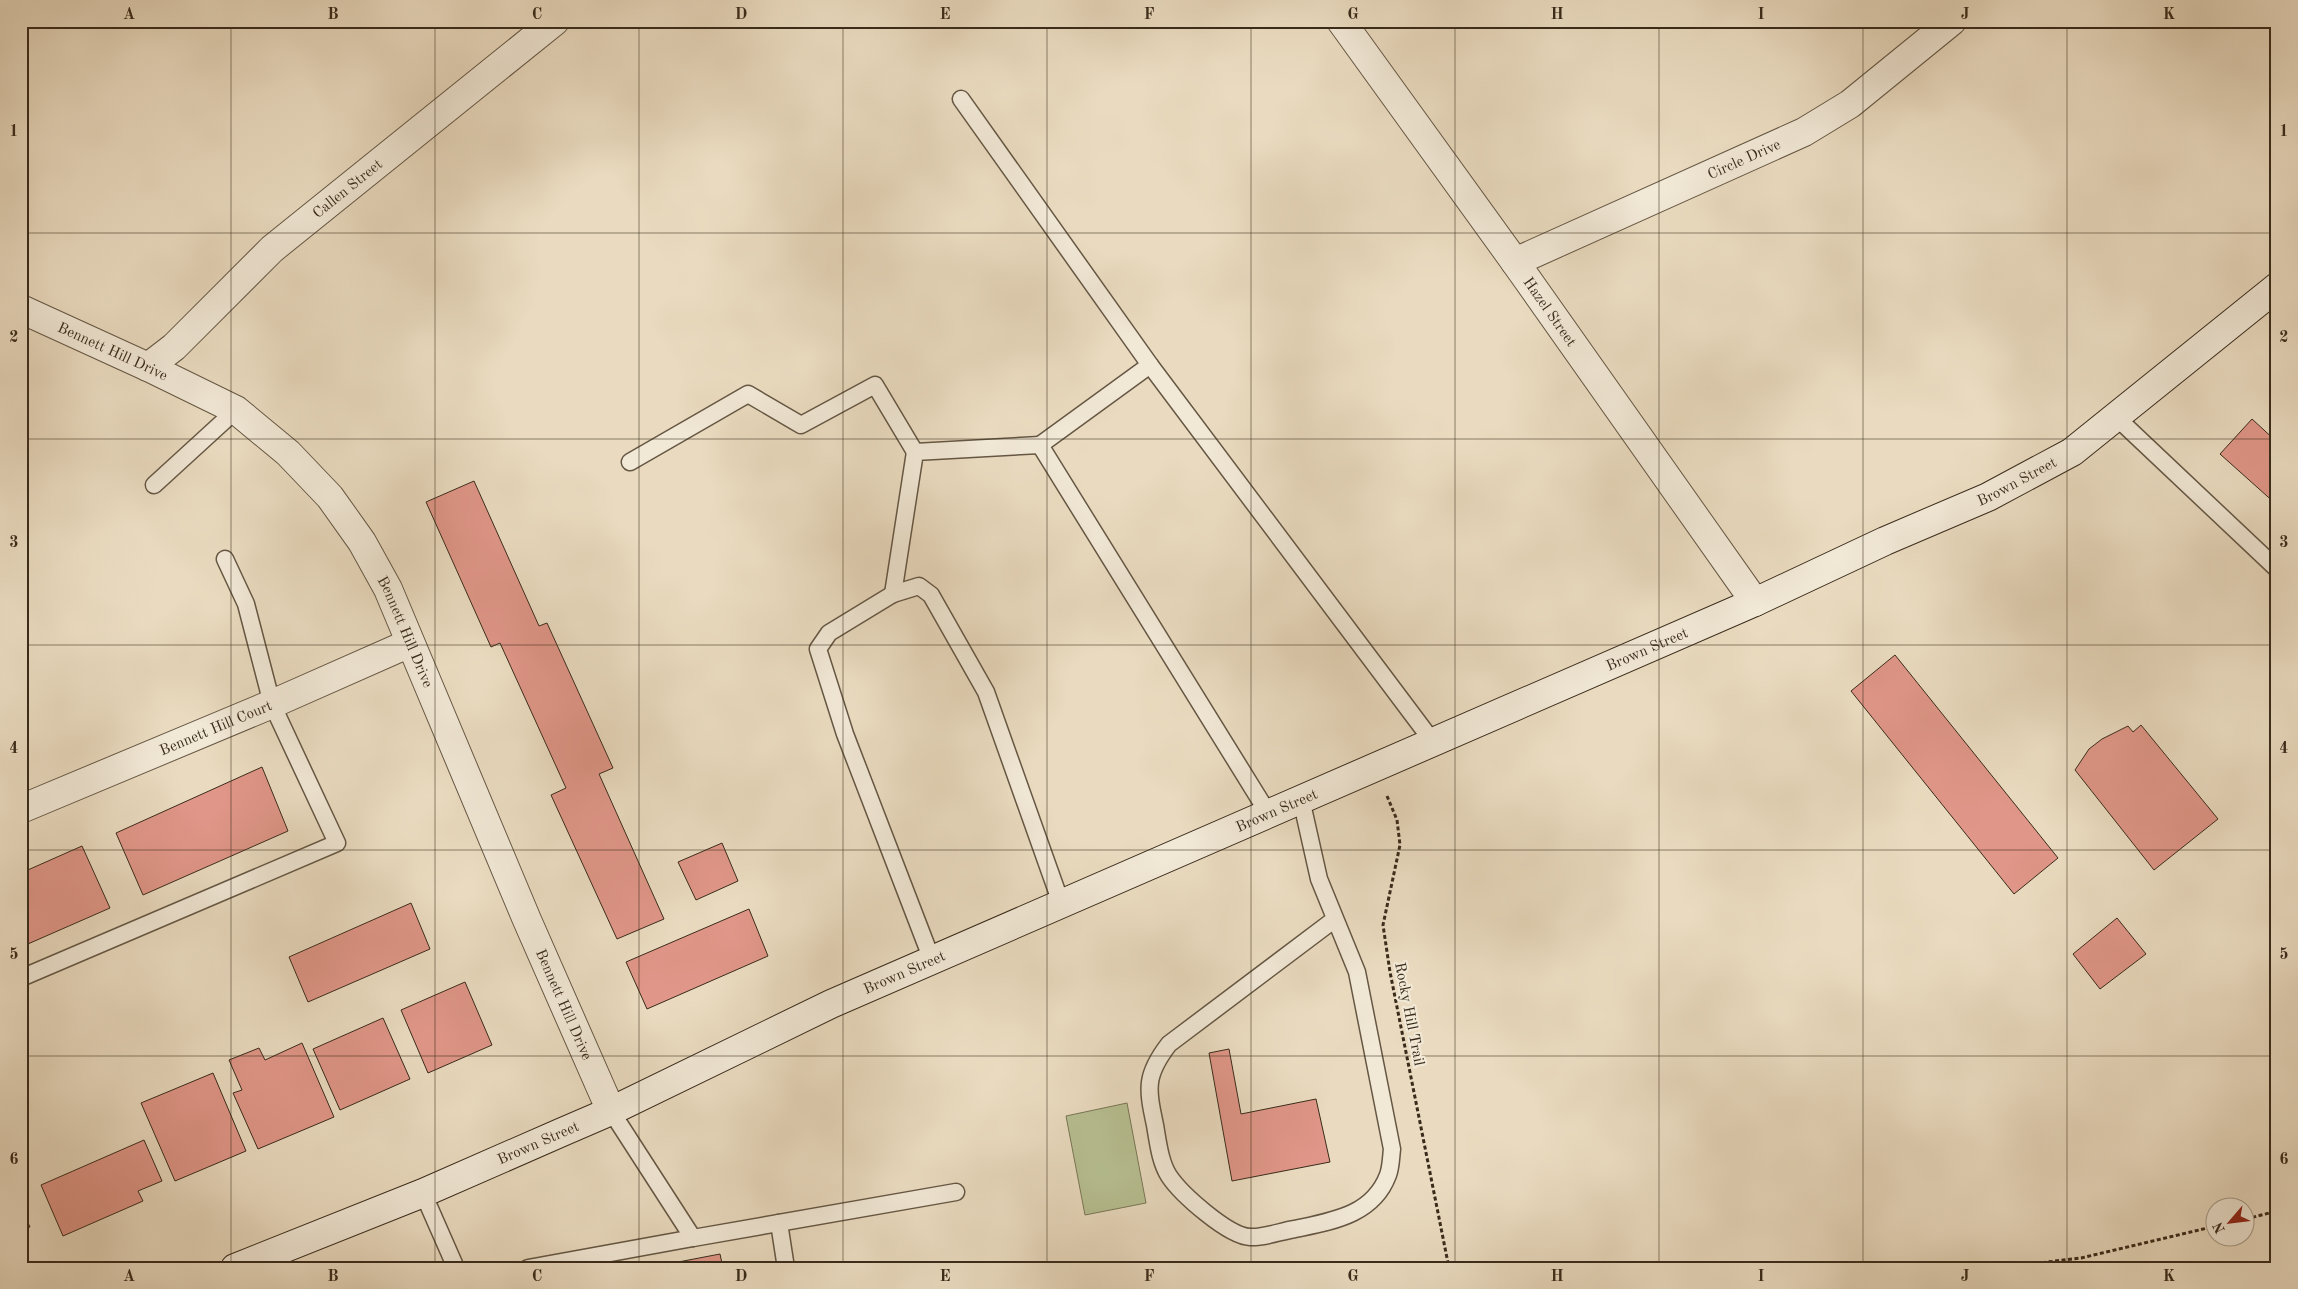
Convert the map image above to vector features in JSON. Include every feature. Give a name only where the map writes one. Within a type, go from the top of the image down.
[{"type":"street","name":"Callen Street","points":[[148,367],[174,347],[272,249],[555,21]]},
{"type":"street","name":"Hazel Street","points":[[1341,21],[1515,262],[1755,602]]},
{"type":"street","name":"Circle Drive","points":[[1515,262],[1804,132],[1850,104],[1952,21]]},
{"type":"street","name":"Brown Street","points":[[235,1268],[423,1193],[611,1111],[830,1004],[1755,602],[1885,541],[1988,497],[2072,452],[2277,287]]},
{"type":"street","name":"Bennett Hill Drive","points":[[21,309],[148,367],[236,410],[288,453],[330,497],[362,542],[388,589],[527,920],[611,1111]]},
{"type":"street","name":"Bennett Hill Court","points":[[21,808],[272,704],[410,643]]},
{"type":"lane","points":[[961,99],[1150,365],[1433,742]]},
{"type":"lane","points":[[915,452],[1040,445],[1150,365]]},
{"type":"lane","points":[[630,462],[748,394],[801,425],[875,385],[915,452],[892,594]]},
{"type":"lane","points":[[154,485],[236,410]]},
{"type":"lane","points":[[2116,417],[2277,569]]},
{"type":"lane","points":[[1040,445],[1268,813]]},
{"type":"lane","points":[[21,978],[337,843],[272,704],[246,604],[225,559]]},
{"type":"lane","points":[[932,960],[845,734],[818,649],[829,633],[892,594],[919,586],[931,595],[986,692],[1061,903]]},
{"type":"lane","points":[[1301,799],[1319,879],[1357,972],[1392,1149],[1389,1174],[1379,1194],[1361,1210],[1322,1223],[1249,1237],[1219,1224],[1169,1176],[1162,1158],[1148,1094],[1154,1064],[1169,1044],[1335,919]]},
{"type":"lane","points":[[611,1111],[693,1238]]},
{"type":"lane","points":[[528,1268],[956,1192]]},
{"type":"lane","points":[[423,1193],[456,1268]]},
{"type":"lane","points":[[780,1223],[786,1268]]},
{"type":"path","name":"Rocky Hill Trail","points":[[1375,767],[1397,820],[1400,845],[1383,924],[1390,972],[1449,1268]]},
{"type":"path","points":[[2256,1216],[2277,1211]]},
{"type":"path","points":[[1997,1268],[2081,1258],[2206,1228]]},
{"type":"green space","points":[[1127,1103],[1146,1203],[1085,1215],[1066,1116]]},
{"type":"building","points":[[2252,419],[2277,442],[2277,505],[2220,454]]},
{"type":"building","points":[[474,481],[539,626],[547,623],[613,768],[599,774],[664,919],[617,939],[551,795],[566,788],[500,643],[491,647],[426,502]]},
{"type":"building","points":[[1895,655],[2058,858],[2014,894],[1851,691]]},
{"type":"building","points":[[2141,725],[2218,819],[2154,870],[2075,770],[2089,749],[2102,739],[2128,726],[2133,732]]},
{"type":"building","points":[[262,767],[288,831],[143,895],[116,833]]},
{"type":"building","points":[[722,843],[738,881],[696,900],[678,862]]},
{"type":"building","points":[[82,846],[110,908],[21,947],[21,873]]},
{"type":"building","points":[[411,903],[430,949],[308,1002],[289,957]]},
{"type":"building","points":[[749,909],[768,956],[647,1009],[626,962]]},
{"type":"building","points":[[2117,918],[2146,954],[2100,989],[2073,954]]},
{"type":"building","points":[[465,982],[492,1045],[428,1073],[401,1010]]},
{"type":"building","points":[[383,1018],[410,1079],[340,1110],[313,1049]]},
{"type":"building","points":[[302,1043],[334,1117],[258,1149],[233,1093],[242,1090],[229,1060],[259,1048],[265,1060]]},
{"type":"building","points":[[1229,1049],[1241,1114],[1316,1099],[1330,1162],[1232,1181],[1209,1053]]},
{"type":"building","points":[[213,1073],[246,1151],[175,1181],[141,1103]]},
{"type":"building","points":[[144,1140],[162,1181],[138,1191],[143,1201],[63,1236],[41,1185]]},
{"type":"building","points":[[21,1208],[30,1227],[21,1230]]},
{"type":"building","points":[[720,1254],[723,1268],[647,1268]]}]
